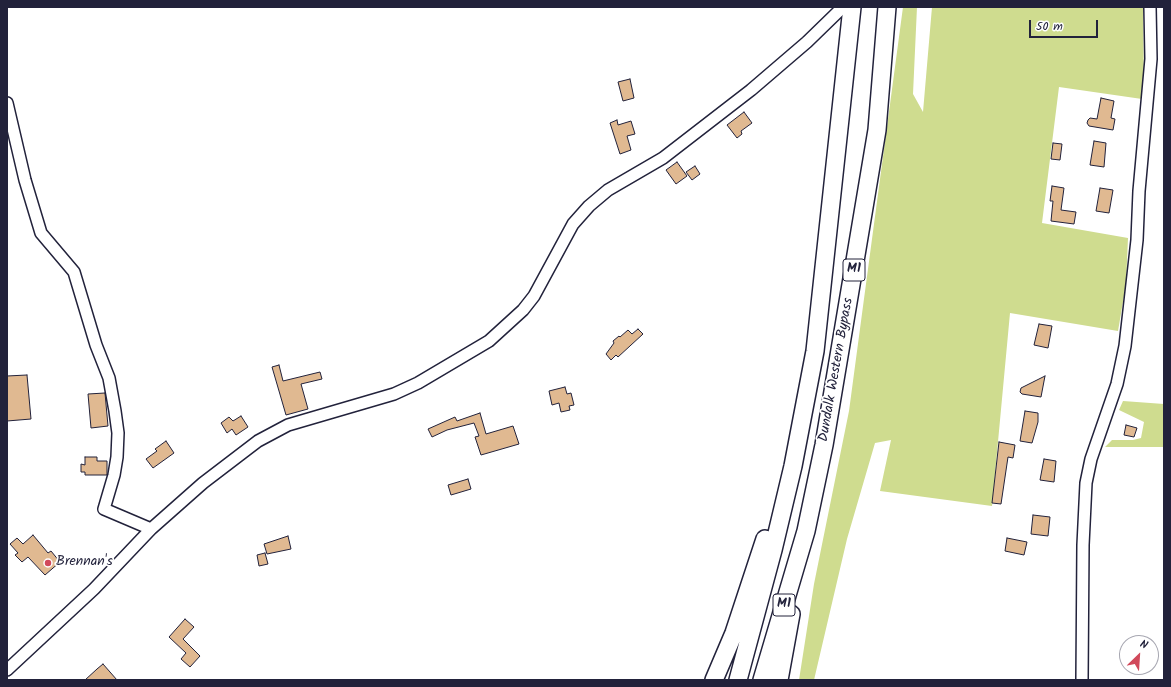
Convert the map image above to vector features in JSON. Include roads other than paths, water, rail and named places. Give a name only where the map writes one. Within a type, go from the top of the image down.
[{"type":"highway","name":"Dundalk Western Bypass","points":[[738,680],[773,550],[793,466],[815,351],[852,7]]},
{"type":"highway","name":"Dundalk Western Bypass","points":[[762,680],[806,531],[839,358],[877,130],[887,7]]},
{"type":"highway","points":[[714,680],[734,633],[777,500],[793,466]]},
{"type":"highway","points":[[779,680],[806,531]]},
{"type":"street","points":[[7,670],[94,589],[151,529],[203,483],[258,441],[288,425],[394,394],[418,383],[489,341],[523,310],[534,296],[573,224],[589,206],[608,190],[663,158],[752,90],[807,42],[843,7]]},
{"type":"street","points":[[1082,680],[1083,545],[1086,483],[1091,459],[1117,384],[1125,346],[1137,240],[1139,191],[1151,59],[1150,7]]},
{"type":"street","points":[[7,103],[25,180],[41,233],[74,272],[96,345],[108,378],[117,426],[117,457],[114,475],[104,509],[151,529]]},
{"type":"place","name":"Brennan's","points":[[48,563]]}]
